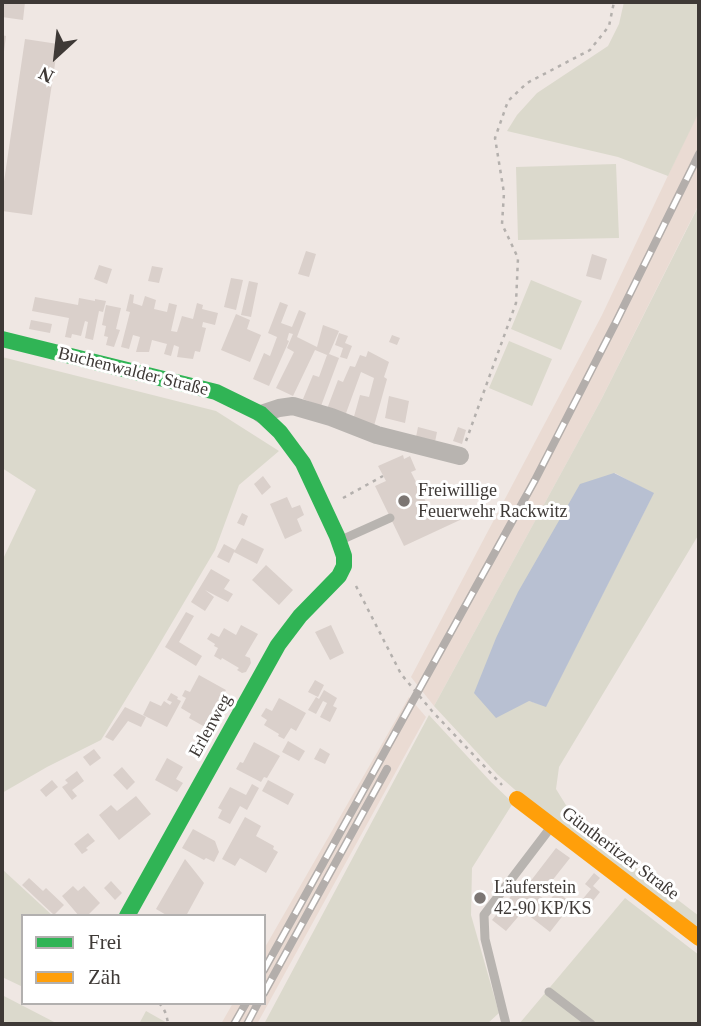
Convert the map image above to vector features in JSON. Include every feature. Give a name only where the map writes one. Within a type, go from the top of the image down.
[{"type":"street","name":"Buchenwalder Straße","points":[[2,339],[216,392],[261,414],[280,432],[303,463],[339,541],[344,566]]},
{"type":"street","points":[[261,414],[293,406],[377,435],[460,456]]},
{"type":"street","name":"Erlenweg","points":[[128,914],[278,645],[300,616],[339,576],[344,566]]},
{"type":"street","name":"Güntheritzer Straße","points":[[517,799],[699,938]]},
{"type":"lane","points":[[339,541],[390,518]]},
{"type":"lane","points":[[506,1024],[485,939],[484,915],[551,827]]},
{"type":"lane","points":[[549,992],[591,1024]]},
{"type":"path","points":[[460,456],[516,303],[518,258],[502,224],[504,192],[495,138],[508,101],[527,83],[590,50],[609,26],[614,2]]},
{"type":"path","points":[[324,508],[383,476]]},
{"type":"path","points":[[344,566],[401,674],[432,711],[517,799]]},
{"type":"path","points":[[161,1005],[168,1024]]},
{"type":"shaded area","points":[[624,2],[699,2],[699,112],[668,176],[618,157],[507,131],[537,93],[608,46],[619,24]]},
{"type":"shaded area","points":[[699,110],[699,204],[601,400],[434,706],[411,677],[602,315]]},
{"type":"shaded area","points":[[616,164],[619,238],[518,240],[516,167]]},
{"type":"shaded area","points":[[699,205],[699,534],[559,767],[556,789],[577,823],[699,916],[699,930],[522,796],[497,774],[434,706],[601,400]],"holes":[[[615,473],[653,494],[546,706],[529,701]]]},
{"type":"shaded area","points":[[531,280],[582,301],[561,350],[511,329]]},
{"type":"shaded area","points":[[509,341],[552,359],[532,406],[489,388]]},
{"type":"shaded area","points":[[2,357],[216,411],[279,451],[239,485],[215,550],[101,740],[2,793],[2,561],[36,490],[2,468]]},
{"type":"shaded area","points":[[409,697],[426,717],[257,1024],[221,1024],[232,1005],[266,1005],[266,946]]},
{"type":"shaded area","points":[[429,715],[513,803],[472,868],[471,915],[499,1013],[487,1024],[264,1024]]},
{"type":"shaded area","points":[[2,869],[51,914],[21,914],[21,986],[2,977]]},
{"type":"shaded area","points":[[625,898],[699,955],[699,1024],[519,1024]]},
{"type":"shaded area","points":[[2,995],[58,1024],[2,1024]]},
{"type":"shaded area","points":[[146,1011],[169,1024],[139,1024]]},
{"type":"water","points":[[614,473],[654,493],[546,707],[529,701],[496,718],[474,693],[518,592],[580,484]]},
{"type":"building","points":[[2,2],[25,2],[23,20],[2,17]]},
{"type":"building","points":[[2,35],[6,36],[3,59],[2,59]]},
{"type":"building","points":[[25,39],[58,44],[32,215],[2,211],[2,195]]},
{"type":"building","points":[[306,251],[316,254],[309,277],[298,274]]},
{"type":"building","points":[[592,254],[607,259],[601,280],[586,276]]},
{"type":"building","points":[[99,265],[112,269],[107,284],[94,279]]},
{"type":"building","points":[[152,266],[163,268],[159,283],[148,281]]},
{"type":"building","points":[[231,278],[243,280],[236,310],[224,307]]},
{"type":"building","points":[[249,281],[258,283],[251,317],[241,315]]},
{"type":"building","points":[[130,294],[134,295],[133,303],[142,306],[145,296],[156,300],[154,309],[167,312],[169,303],[177,305],[171,331],[177,332],[182,316],[193,319],[197,303],[203,305],[202,309],[218,313],[215,325],[203,322],[202,327],[206,328],[200,352],[195,351],[193,359],[177,357],[179,347],[174,345],[171,356],[164,354],[167,344],[152,340],[149,352],[136,352],[140,337],[133,335],[129,349],[121,347],[130,312],[126,311]]},
{"type":"building","points":[[35,297],[78,305],[79,298],[106,301],[103,312],[99,311],[93,340],[85,338],[88,322],[85,321],[81,336],[72,334],[71,338],[65,337],[69,318],[32,311]]},
{"type":"building","points":[[280,302],[288,305],[281,323],[292,327],[299,310],[306,313],[297,337],[317,347],[323,325],[339,331],[329,354],[339,358],[321,406],[303,399],[313,375],[319,377],[327,355],[315,350],[293,396],[276,388],[294,352],[287,348],[293,334],[289,333],[289,341],[269,386],[253,379],[264,353],[270,356],[277,337],[268,333]]},
{"type":"building","points":[[106,305],[121,308],[116,329],[120,330],[114,347],[106,345],[108,337],[104,336],[106,326],[102,325]]},
{"type":"building","points":[[236,314],[250,320],[247,329],[261,335],[250,362],[221,350]]},
{"type":"building","points":[[31,320],[52,324],[50,333],[29,329]]},
{"type":"building","points":[[339,333],[348,336],[345,343],[352,346],[347,359],[340,357],[343,348],[335,345]]},
{"type":"building","points":[[392,335],[400,338],[397,345],[389,342]]},
{"type":"building","points":[[368,351],[389,362],[374,426],[353,420],[360,395],[369,397],[374,378],[361,372],[345,416],[327,409],[338,380],[343,382],[350,366],[355,367],[360,355],[366,357]]},
{"type":"building","points":[[389,396],[409,401],[405,423],[385,418]]},
{"type":"building","points":[[418,427],[437,432],[435,442],[416,437]]},
{"type":"building","points":[[458,427],[466,430],[462,444],[453,441]]},
{"type":"building","name":"Freiwillige Feuerwehr Rackwitz","points":[[403,455],[404,459],[410,456],[416,470],[411,472],[433,516],[453,506],[460,520],[404,546],[375,486],[386,481],[378,466]]},
{"type":"building","points":[[263,476],[271,487],[262,495],[254,484]]},
{"type":"building","points":[[287,497],[292,508],[300,505],[304,515],[297,519],[302,531],[285,539],[270,504]]},
{"type":"building","points":[[242,513],[248,516],[244,526],[237,523]]},
{"type":"building","points":[[242,538],[264,549],[257,564],[234,552]]},
{"type":"building","points":[[224,544],[235,550],[229,563],[217,557]]},
{"type":"building","points":[[266,565],[293,590],[279,605],[252,580]]},
{"type":"building","points":[[211,569],[230,580],[224,589],[233,594],[228,602],[205,590],[214,597],[205,611],[191,602]]},
{"type":"building","points":[[186,612],[194,616],[179,642],[202,656],[196,666],[165,647]]},
{"type":"building","points":[[241,625],[258,634],[245,656],[250,658],[251,663],[246,672],[242,673],[237,670],[239,668],[214,656],[218,648],[207,639],[211,633],[219,637],[224,628],[236,635]]},
{"type":"building","points":[[331,625],[344,653],[330,660],[315,632]]},
{"type":"building","points":[[199,675],[226,690],[214,711],[223,716],[216,730],[189,718],[191,714],[181,708],[186,698],[182,696],[185,690],[190,692]]},
{"type":"building","points":[[315,680],[324,685],[318,697],[308,692]]},
{"type":"building","points":[[324,690],[337,698],[333,706],[337,708],[330,722],[320,717],[327,703],[323,701],[316,714],[308,710]]},
{"type":"building","points":[[171,693],[181,701],[167,727],[143,715],[150,701],[161,706],[164,701],[170,705],[172,702],[167,700]]},
{"type":"building","points":[[279,698],[306,713],[296,731],[291,728],[284,739],[264,725],[267,720],[261,716],[266,708],[272,711]]},
{"type":"building","points":[[125,707],[146,717],[141,727],[128,721],[113,741],[105,737]]},
{"type":"building","points":[[288,741],[305,751],[299,761],[282,752]]},
{"type":"building","points":[[254,742],[280,756],[267,778],[264,777],[261,782],[236,769],[240,762],[243,763]]},
{"type":"building","points":[[320,748],[330,754],[325,764],[314,759]]},
{"type":"building","points":[[94,749],[101,758],[90,766],[83,757]]},
{"type":"building","points":[[167,758],[183,767],[176,779],[183,783],[177,792],[155,780]]},
{"type":"building","points":[[122,767],[135,782],[127,790],[113,775]]},
{"type":"building","points":[[77,771],[84,781],[72,790],[77,796],[72,800],[62,787],[68,783],[65,780]]},
{"type":"building","points":[[52,780],[58,787],[46,797],[40,790]]},
{"type":"building","points":[[268,780],[294,794],[288,805],[262,791]]},
{"type":"building","points":[[252,784],[259,788],[247,810],[240,806],[230,824],[218,818],[222,810],[218,808],[230,787],[246,795]]},
{"type":"building","points":[[136,796],[151,814],[119,840],[99,815],[111,805],[117,811]]},
{"type":"building","points":[[245,817],[261,826],[256,836],[274,846],[273,849],[278,852],[266,873],[240,858],[235,866],[222,859]]},
{"type":"building","points":[[193,829],[215,841],[219,852],[214,862],[206,858],[204,860],[182,848]]},
{"type":"building","points":[[88,833],[95,841],[82,854],[74,844]]},
{"type":"building","points":[[556,848],[570,858],[540,896],[548,902],[557,891],[572,904],[550,932],[523,911],[506,931],[492,920],[518,887],[523,891]]},
{"type":"building","points":[[185,859],[204,883],[187,914],[165,914],[156,909]]},
{"type":"building","points":[[594,873],[600,878],[593,886],[600,892],[588,907],[581,901],[591,889],[585,884]]},
{"type":"building","points":[[29,878],[43,891],[46,888],[64,905],[53,914],[22,885]]},
{"type":"building","points":[[111,881],[122,893],[115,900],[104,888]]},
{"type":"building","points":[[73,886],[78,891],[84,886],[100,903],[89,914],[77,914],[62,896]]},
{"type":"railway","points":[[266,966],[535,480],[699,154]]},
{"type":"railway","points":[[266,989],[387,769]]},
{"type":"railway","points":[[234,1024],[245,1005]]},
{"type":"railway","points":[[247,1024],[257,1005]]},
{"type":"traffic: fast","points":[[2,339],[216,392],[261,414],[280,432],[303,463],[344,556],[344,566],[339,576],[300,616],[278,645],[128,914]]},
{"type":"traffic: slow","points":[[517,799],[699,938]]},
{"type":"place","name":"Freiwillige Feuerwehr Rackwitz","points":[[404,501]]},
{"type":"place","name":"Läuferstein 42-90 KP/KS","points":[[480,898]]}]
